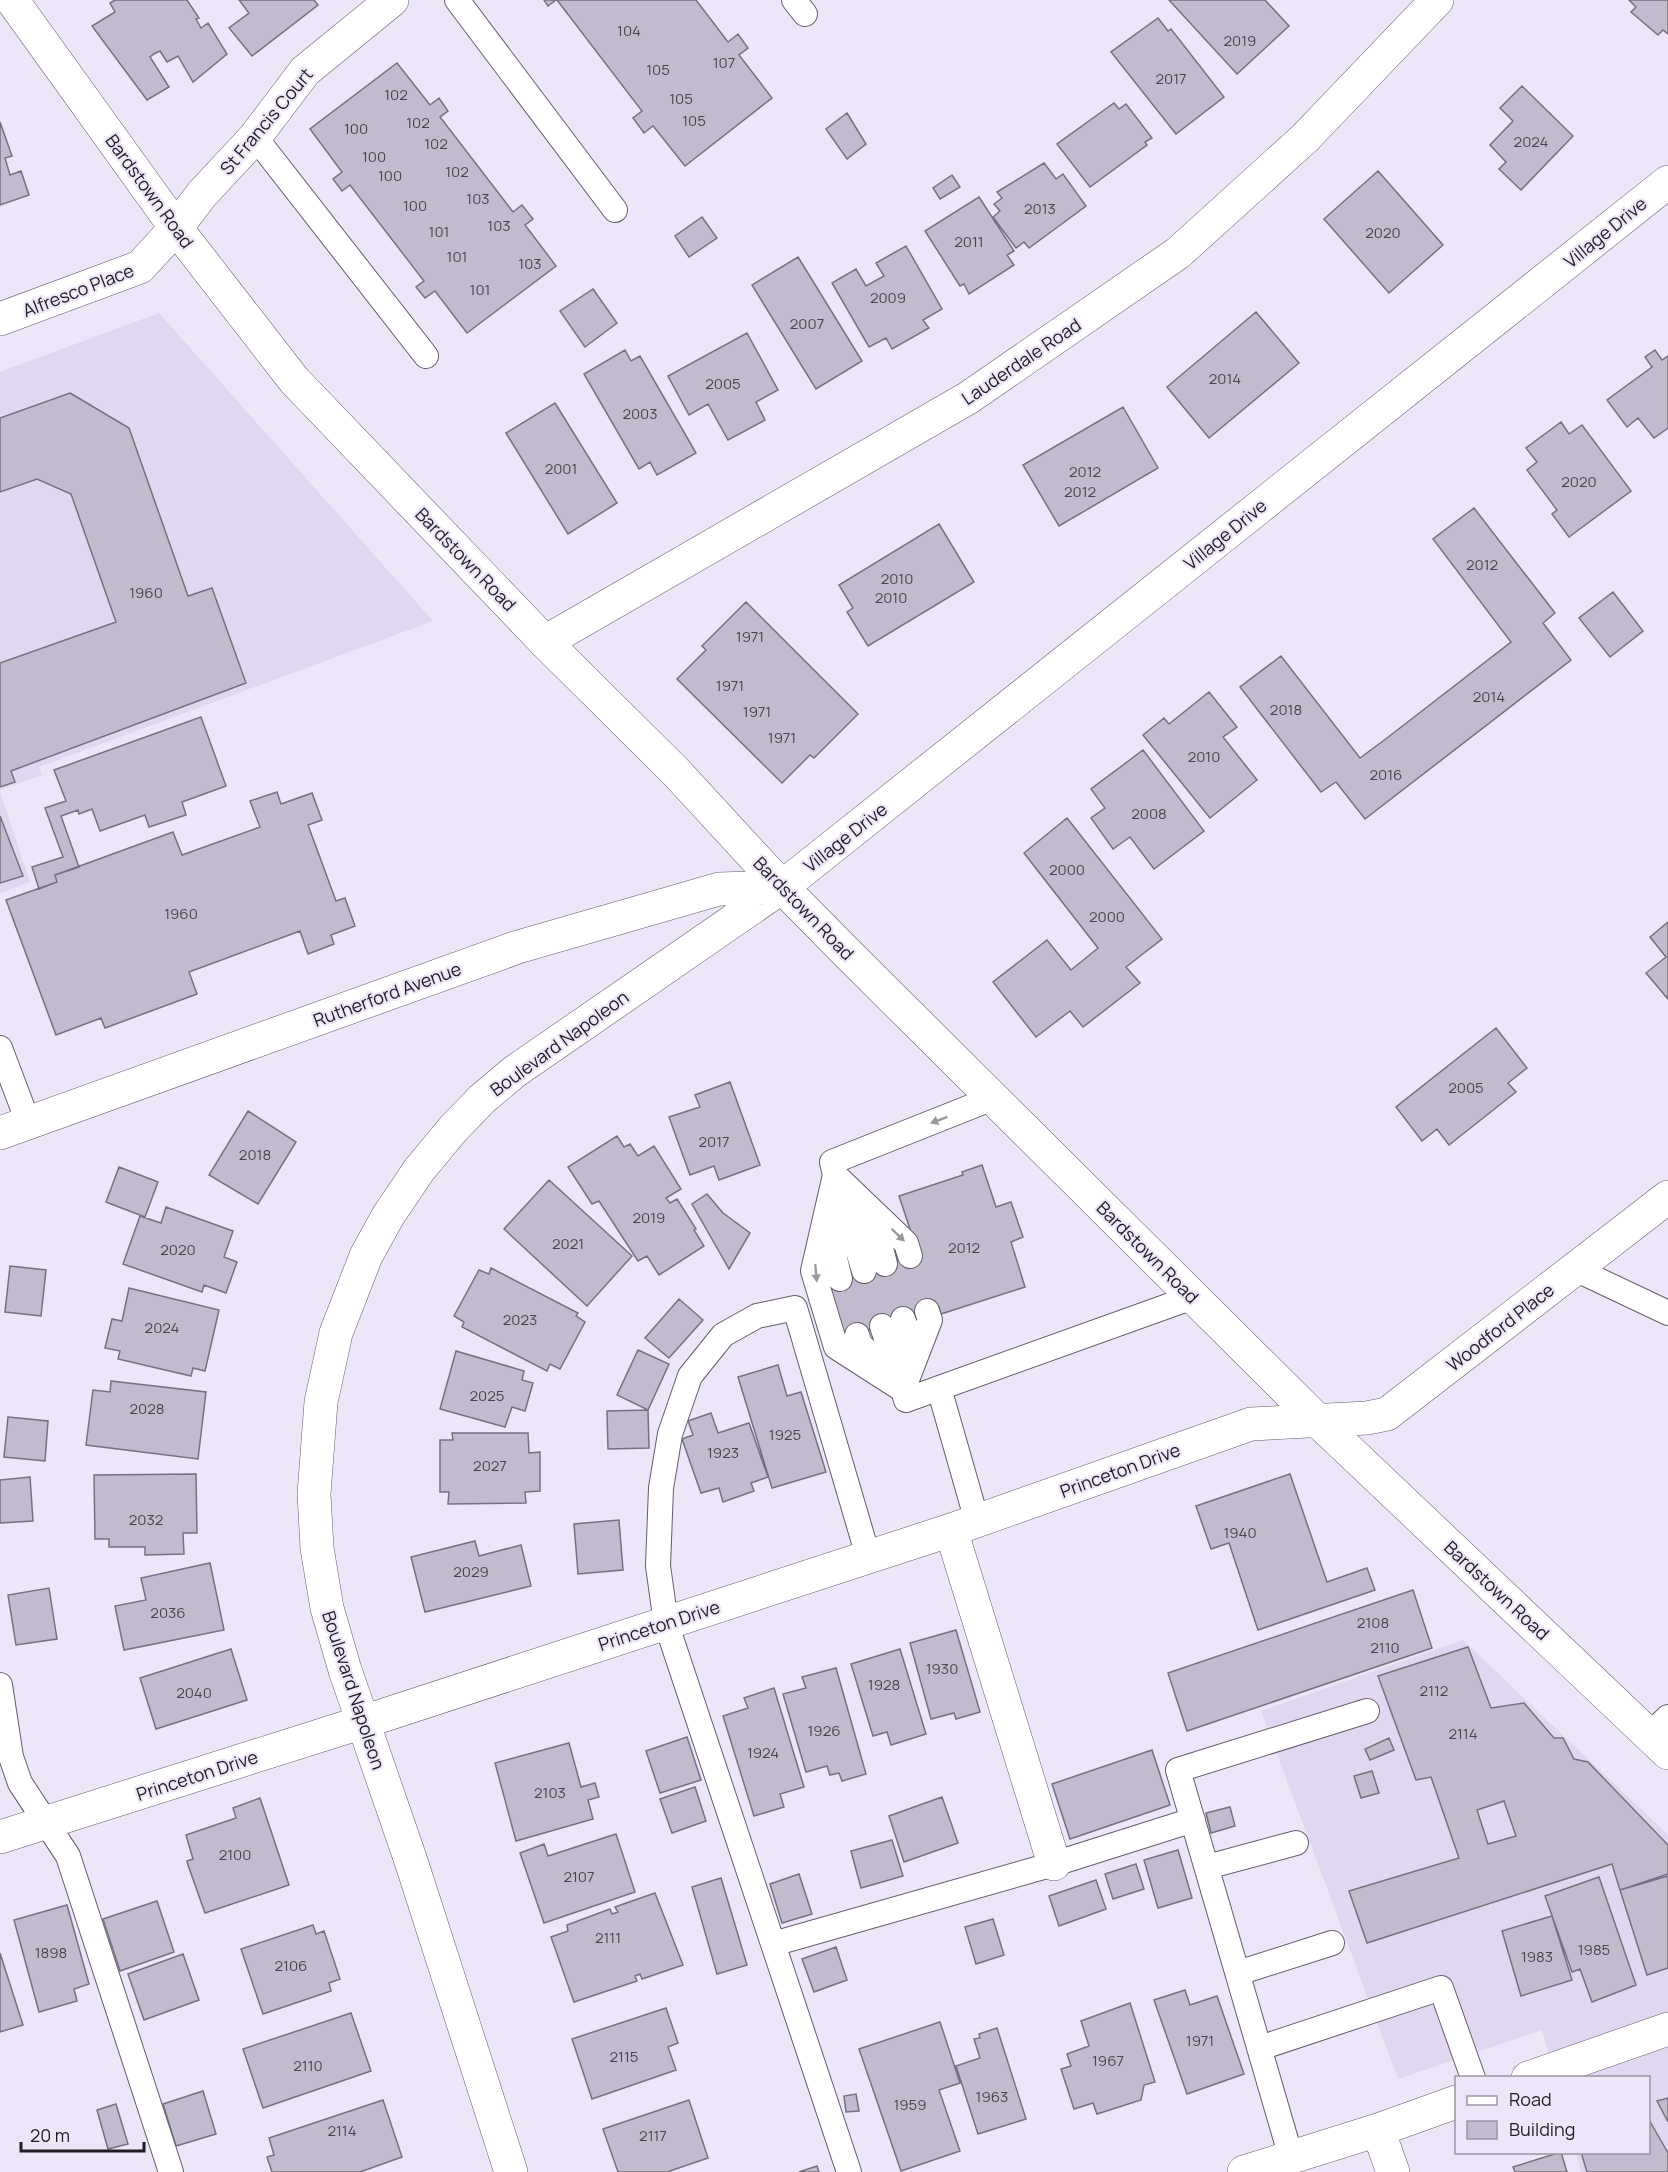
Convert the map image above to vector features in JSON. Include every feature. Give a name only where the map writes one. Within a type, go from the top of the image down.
[{"type":"street","name":"Bardstown Road","points":[[12,0],[176,228],[294,380],[545,642],[676,772],[782,887],[1318,1421],[1662,1735]]},
{"type":"street","name":"St Francis Court","points":[[176,228],[202,194],[255,136],[305,71],[392,0]]},
{"type":"street","name":"Lauderdale Road","points":[[545,642],[968,398],[1178,254],[1305,138],[1437,0]]},
{"type":"street","name":"Village Drive","points":[[782,887],[1668,182]]},
{"type":"street","name":"Alfresco Place","points":[[0,319],[140,267],[176,228]]},
{"type":"street","name":"Rutherford Avenue","points":[[14,1128],[518,947],[719,889],[782,887]]},
{"type":"street","name":"Boulevard Napoleon","points":[[510,2172],[411,1861],[345,1671],[327,1608],[317,1548],[314,1494],[321,1402],[336,1333],[366,1256],[388,1216],[419,1170],[453,1129],[482,1099],[514,1072],[782,887]]},
{"type":"street","name":"Woodford Place","points":[[1318,1421],[1367,1418],[1387,1414],[1668,1197]]},
{"type":"street","name":"Princeton Drive","points":[[0,1837],[363,1722],[868,1557],[1251,1424],[1318,1421]]},
{"type":"street","points":[[964,1525],[1054,1864]]},
{"type":"street","points":[[1534,2076],[1668,2029]]},
{"type":"street","points":[[1244,2172],[1378,2130],[1455,2102]]},
{"type":"street","points":[[1378,2130],[1393,2172]]},
{"type":"lane","points":[[457,0],[615,210]]},
{"type":"lane","points":[[255,136],[426,356]]},
{"type":"lane","points":[[0,1048],[14,1128]]},
{"type":"lane","points":[[840,1279],[835,1259],[835,1175],[832,1162],[993,1098]]},
{"type":"lane","points":[[835,1175],[906,1243],[910,1256]]},
{"type":"lane","points":[[835,1175],[882,1252],[875,1267]]},
{"type":"lane","points":[[835,1175],[813,1271],[836,1347],[904,1395],[939,1388],[1193,1297]]},
{"type":"lane","points":[[1575,1269],[1668,1313]]},
{"type":"lane","points":[[849,2172],[666,1623],[658,1566],[661,1488],[670,1434],[690,1376],[723,1335],[757,1317],[795,1308],[868,1557]]},
{"type":"lane","points":[[904,1395],[930,1320],[927,1311]]},
{"type":"lane","points":[[893,1322],[904,1395]]},
{"type":"lane","points":[[857,1335],[860,1344],[904,1395]]},
{"type":"lane","points":[[939,1388],[964,1525]]},
{"type":"lane","points":[[0,1685],[11,1757],[20,1783],[68,1856],[171,2172]]},
{"type":"lane","points":[[1292,2157],[1178,1770],[1367,1711]]},
{"type":"lane","points":[[773,1944],[1054,1864],[1193,1820]]},
{"type":"lane","points":[[1207,1867],[1296,1843]]},
{"type":"lane","points":[[1238,1973],[1332,1943]]},
{"type":"lane","points":[[1260,2048],[1441,1988],[1472,2076]]},
{"type":"shaded area","points":[[159,313],[433,621],[39,767],[42,775],[0,790],[0,372]]},
{"type":"shaded area","points":[[0,792],[30,882],[0,893]]},
{"type":"shaded area","points":[[1463,1640],[1668,1835],[1668,2172],[1581,2172],[1576,2154],[1650,2154],[1650,2076],[1555,2076],[1542,2030],[1398,2079],[1261,1711]]},
{"type":"building","points":[[115,0],[187,0],[199,18],[196,19],[201,28],[208,23],[227,54],[193,82],[178,56],[167,62],[160,51],[154,54],[150,57],[169,87],[147,100],[92,26],[115,12],[110,3]]},
{"type":"building","points":[[239,0],[314,0],[318,5],[252,56],[229,28],[249,13]]},
{"type":"building","points":[[544,0],[556,0],[548,6]]},
{"type":"building","points":[[557,0],[696,0],[728,42],[738,34],[748,48],[739,55],[772,98],[685,166],[653,126],[644,133],[633,118],[642,111]]},
{"type":"building","points":[[1169,0],[1265,0],[1289,26],[1237,74]]},
{"type":"building","points":[[1629,0],[1668,0],[1668,34],[1663,30],[1658,35],[1631,12],[1636,7]]},
{"type":"building","points":[[1158,18],[1168,31],[1171,29],[1224,97],[1176,134],[1111,52]]},
{"type":"building","points":[[397,63],[430,105],[439,98],[448,111],[440,117],[513,212],[522,205],[533,219],[525,225],[556,266],[467,333],[435,291],[425,298],[416,287],[424,281],[350,185],[342,191],[333,179],[342,172],[310,129]]},
{"type":"building","points":[[1522,86],[1573,136],[1521,190],[1499,169],[1506,162],[1490,145],[1513,121],[1500,108]]},
{"type":"building","points":[[1114,103],[1119,109],[1126,104],[1152,138],[1145,142],[1147,145],[1090,187],[1057,144]]},
{"type":"building","points":[[847,113],[866,144],[847,159],[826,129]]},
{"type":"building","points":[[0,122],[12,156],[5,158],[10,175],[21,171],[29,195],[0,205]]},
{"type":"building","points":[[1044,163],[1056,179],[1063,174],[1086,206],[1029,248],[1024,242],[1016,248],[993,217],[1000,211],[994,204],[1002,198],[997,192]]},
{"type":"building","points":[[1378,171],[1443,245],[1389,293],[1324,219]]},
{"type":"building","points":[[952,175],[960,187],[940,199],[933,188]]},
{"type":"building","points":[[979,197],[1014,251],[1007,255],[1014,265],[969,294],[964,284],[960,286],[925,231]]},
{"type":"building","points":[[702,217],[717,238],[689,257],[675,236]]},
{"type":"building","points":[[906,246],[942,309],[923,320],[929,328],[892,349],[886,338],[869,347],[832,283],[856,269],[866,286],[884,276],[876,263]]},
{"type":"building","points":[[798,257],[862,361],[816,389],[752,285]]},
{"type":"building","points":[[593,289],[617,323],[585,347],[560,311]]},
{"type":"building","points":[[1256,312],[1299,363],[1209,438],[1167,387]]},
{"type":"building","points":[[747,333],[778,390],[756,402],[765,420],[728,440],[708,404],[689,415],[668,376]]},
{"type":"building","points":[[625,350],[631,361],[640,356],[696,453],[657,475],[650,462],[639,469],[584,374]]},
{"type":"building","points":[[1655,350],[1662,360],[1668,356],[1668,428],[1654,438],[1638,418],[1627,427],[1607,400],[1652,367],[1645,357]]},
{"type":"building","points":[[70,393],[129,428],[188,596],[212,588],[246,683],[11,771],[15,782],[0,787],[0,663],[116,622],[71,494],[37,479],[0,492],[0,418]]},
{"type":"building","points":[[555,403],[617,503],[568,534],[506,433]]},
{"type":"building","points":[[1123,407],[1158,468],[1059,526],[1023,465]]},
{"type":"building","points":[[1561,422],[1569,434],[1582,425],[1631,491],[1569,537],[1552,514],[1557,510],[1527,470],[1537,462],[1526,448]]},
{"type":"building","points":[[1474,508],[1555,613],[1543,623],[1571,660],[1365,819],[1336,782],[1321,792],[1240,687],[1281,656],[1360,758],[1387,738],[1511,642],[1433,539]]},
{"type":"building","points":[[939,524],[974,582],[868,646],[847,612],[853,608],[839,585]]},
{"type":"building","points":[[1613,592],[1643,631],[1610,657],[1579,618]]},
{"type":"building","points":[[746,602],[858,714],[814,758],[810,755],[782,783],[677,679],[706,650],[702,646]]},
{"type":"building","points":[[1209,692],[1237,727],[1223,737],[1257,780],[1210,818],[1143,735],[1164,718],[1169,724]]},
{"type":"building","points":[[201,717],[226,786],[182,802],[186,815],[149,827],[145,815],[100,831],[92,809],[79,814],[78,810],[61,816],[79,867],[55,875],[57,882],[39,889],[32,867],[63,857],[45,808],[66,801],[54,770]]},
{"type":"building","points":[[1143,750],[1204,831],[1154,869],[1130,837],[1113,849],[1091,818],[1105,808],[1091,789]]},
{"type":"building","points":[[277,792],[281,804],[312,793],[322,820],[308,825],[336,901],[345,898],[355,926],[331,935],[334,944],[308,954],[300,931],[189,972],[197,994],[105,1028],[101,1018],[56,1035],[6,900],[57,882],[55,875],[173,832],[182,855],[260,827],[250,801]]},
{"type":"building","points":[[0,816],[23,876],[0,883]]},
{"type":"building","points":[[1067,818],[1162,939],[1126,967],[1140,983],[1083,1027],[1070,1011],[1036,1037],[993,982],[1047,940],[1071,970],[1098,948],[1024,853]]},
{"type":"building","points":[[1668,922],[1668,999],[1646,973],[1666,957],[1650,937]]},
{"type":"building","points":[[1496,1028],[1527,1068],[1508,1083],[1516,1092],[1449,1145],[1437,1129],[1422,1141],[1396,1107]]},
{"type":"building","points":[[730,1082],[760,1165],[719,1180],[714,1166],[690,1175],[669,1117],[700,1107],[695,1095]]},
{"type":"building","points":[[248,1111],[296,1142],[258,1204],[209,1175]]},
{"type":"building","points":[[617,1136],[624,1147],[630,1144],[638,1156],[654,1146],[681,1189],[666,1198],[670,1203],[677,1199],[704,1246],[659,1275],[647,1256],[638,1261],[599,1201],[592,1204],[568,1167]]},
{"type":"building","points":[[982,1165],[996,1207],[1011,1202],[1023,1237],[1011,1242],[1025,1287],[941,1314],[939,1307],[842,1339],[824,1284],[918,1253],[899,1196],[963,1175],[962,1172]]},
{"type":"building","points":[[119,1167],[158,1182],[145,1217],[106,1202]]},
{"type":"building","points":[[549,1180],[632,1256],[587,1306],[504,1229]]},
{"type":"building","points":[[707,1194],[723,1213],[750,1233],[729,1269],[692,1204]]},
{"type":"building","points":[[166,1207],[233,1231],[224,1257],[237,1262],[226,1293],[204,1285],[202,1292],[123,1264],[140,1216],[161,1223]]},
{"type":"building","points":[[10,1266],[46,1270],[41,1316],[5,1312]]},
{"type":"building","points":[[491,1268],[578,1313],[576,1316],[585,1322],[560,1369],[550,1364],[547,1371],[462,1327],[464,1322],[454,1316],[479,1270],[489,1274]]},
{"type":"building","points":[[129,1288],[219,1310],[205,1371],[193,1368],[191,1376],[118,1359],[120,1351],[105,1348],[112,1319],[122,1321]]},
{"type":"building","points":[[679,1299],[703,1320],[669,1358],[645,1338]]},
{"type":"building","points":[[638,1350],[669,1364],[648,1410],[617,1395]]},
{"type":"building","points":[[456,1351],[524,1371],[522,1380],[533,1383],[525,1411],[512,1407],[505,1427],[440,1409]]},
{"type":"building","points":[[778,1365],[787,1396],[801,1392],[826,1472],[772,1488],[738,1377]]},
{"type":"building","points":[[111,1381],[206,1392],[198,1459],[86,1445],[93,1390],[110,1392]]},
{"type":"building","points":[[648,1410],[649,1448],[608,1449],[607,1411]]},
{"type":"building","points":[[711,1413],[718,1433],[749,1423],[768,1477],[751,1483],[754,1491],[723,1502],[719,1488],[701,1493],[682,1439],[693,1435],[688,1421]]},
{"type":"building","points":[[8,1417],[48,1421],[45,1461],[4,1457]]},
{"type":"building","points":[[452,1433],[528,1433],[529,1453],[540,1452],[540,1491],[525,1492],[526,1503],[448,1504],[449,1492],[440,1492],[440,1440],[453,1440]]},
{"type":"building","points":[[196,1474],[197,1533],[183,1533],[184,1554],[145,1555],[145,1547],[109,1547],[109,1539],[95,1539],[94,1475]]},
{"type":"building","points":[[1290,1474],[1327,1582],[1367,1568],[1375,1590],[1258,1630],[1229,1543],[1211,1549],[1196,1506]]},
{"type":"building","points":[[30,1477],[33,1521],[0,1523],[0,1480]]},
{"type":"building","points":[[619,1520],[623,1570],[578,1574],[574,1524]]},
{"type":"building","points":[[475,1541],[479,1556],[521,1545],[531,1586],[425,1612],[411,1557]]},
{"type":"building","points":[[210,1563],[224,1630],[124,1650],[115,1606],[146,1600],[141,1578]]},
{"type":"building","points":[[49,1588],[57,1639],[16,1645],[8,1595]]},
{"type":"building","points":[[1413,1590],[1432,1648],[1187,1731],[1168,1673]]},
{"type":"building","points":[[956,1630],[980,1712],[956,1719],[954,1713],[931,1719],[910,1643]]},
{"type":"building","points":[[1468,1647],[1491,1708],[1524,1703],[1554,1738],[1563,1738],[1574,1759],[1588,1762],[1668,1845],[1668,1874],[1620,1890],[1612,1864],[1367,1943],[1349,1891],[1459,1858],[1431,1777],[1416,1780],[1378,1676]],"holes":[[[1504,1801],[1516,1836],[1488,1844],[1477,1810]]]},
{"type":"building","points":[[231,1649],[247,1700],[156,1729],[140,1678]]},
{"type":"building","points":[[900,1649],[926,1734],[891,1745],[887,1732],[873,1736],[851,1664]]},
{"type":"building","points":[[836,1668],[866,1774],[842,1781],[839,1773],[830,1775],[827,1766],[806,1772],[783,1694],[806,1688],[802,1677]]},
{"type":"building","points":[[774,1688],[804,1787],[780,1794],[784,1807],[754,1816],[723,1716],[748,1708],[744,1698]]},
{"type":"building","points":[[687,1737],[701,1780],[660,1793],[646,1751]]},
{"type":"building","points":[[1389,1738],[1394,1750],[1370,1760],[1365,1749]]},
{"type":"building","points":[[569,1743],[581,1787],[595,1783],[599,1797],[588,1800],[593,1819],[516,1841],[495,1763]]},
{"type":"building","points":[[1152,1750],[1170,1805],[1070,1839],[1052,1784]]},
{"type":"building","points":[[1372,1771],[1379,1793],[1361,1798],[1354,1776]]},
{"type":"building","points":[[695,1787],[706,1821],[672,1833],[660,1799]]},
{"type":"building","points":[[942,1797],[958,1843],[904,1862],[889,1816]]},
{"type":"building","points":[[260,1798],[289,1885],[205,1913],[187,1861],[193,1859],[186,1835],[236,1818],[233,1808]]},
{"type":"building","points":[[1230,1807],[1235,1826],[1211,1833],[1206,1813]]},
{"type":"building","points":[[616,1834],[635,1892],[544,1923],[520,1853],[544,1844],[548,1856]]},
{"type":"building","points":[[892,1840],[903,1876],[861,1888],[851,1851]]},
{"type":"building","points":[[1178,1850],[1192,1898],[1158,1908],[1144,1860]]},
{"type":"building","points":[[1136,1864],[1144,1889],[1113,1899],[1105,1874]]},
{"type":"building","points":[[799,1874],[812,1914],[782,1923],[770,1884]]},
{"type":"building","points":[[1668,1876],[1668,1968],[1647,1975],[1620,1890]]},
{"type":"building","points":[[1599,1877],[1636,1985],[1592,2002],[1580,1969],[1572,1972],[1545,1896]]},
{"type":"building","points":[[721,1878],[747,1965],[717,1974],[692,1887]]},
{"type":"building","points":[[1096,1880],[1106,1909],[1059,1926],[1049,1896]]},
{"type":"building","points":[[655,1893],[683,1965],[642,1979],[640,1974],[635,1976],[637,1981],[574,2002],[551,1937],[568,1931],[567,1925],[610,1909],[612,1914],[618,1912],[615,1907]]},
{"type":"building","points":[[157,1901],[174,1952],[120,1971],[103,1919]]},
{"type":"building","points":[[67,1905],[89,1984],[74,1989],[77,2001],[39,2012],[14,1920]]},
{"type":"building","points":[[1552,1916],[1572,1980],[1521,1996],[1502,1931]]},
{"type":"building","points":[[993,1919],[1004,1955],[976,1964],[965,1927]]},
{"type":"building","points":[[313,1925],[316,1934],[324,1931],[340,1979],[329,1983],[331,1991],[263,2014],[241,1949]]},
{"type":"building","points":[[836,1947],[847,1980],[814,1992],[802,1959]]},
{"type":"building","points":[[0,1953],[23,2025],[0,2032]]},
{"type":"building","points":[[183,1954],[199,2000],[144,2020],[128,1974]]},
{"type":"building","points":[[1185,1990],[1190,2005],[1217,1996],[1244,2074],[1187,2094],[1154,2000]]},
{"type":"building","points":[[1130,2003],[1155,2082],[1144,2085],[1141,2100],[1097,2114],[1093,2103],[1074,2109],[1061,2069],[1071,2066],[1067,2054],[1089,2046],[1081,2021]]},
{"type":"building","points":[[666,2008],[678,2043],[668,2047],[676,2070],[592,2099],[572,2039]]},
{"type":"building","points":[[351,2013],[371,2071],[263,2108],[243,2049]]},
{"type":"building","points":[[940,2022],[960,2083],[939,2090],[960,2151],[901,2171],[859,2049]]},
{"type":"building","points":[[997,2028],[1026,2119],[978,2134],[956,2066],[980,2058],[974,2039],[980,2038],[979,2034]]},
{"type":"building","points":[[203,2091],[216,2134],[176,2146],[163,2104]]},
{"type":"building","points":[[856,2094],[859,2111],[846,2112],[844,2096]]},
{"type":"building","points":[[1668,2098],[1668,2122],[1657,2101]]},
{"type":"building","points":[[383,2100],[402,2157],[360,2172],[272,2172],[267,2157],[274,2155],[269,2138]]},
{"type":"building","points":[[689,2100],[708,2158],[667,2172],[618,2172],[603,2129]]},
{"type":"building","points":[[116,2104],[128,2144],[108,2149],[97,2110]]},
{"type":"building","points":[[1650,2122],[1668,2153],[1668,2172],[1587,2172],[1582,2154],[1650,2154]]},
{"type":"building","points":[[1555,2154],[1562,2154],[1567,2172],[1515,2172],[1513,2167]]},
{"type":"building","points":[[817,2166],[819,2172],[799,2172]]}]
